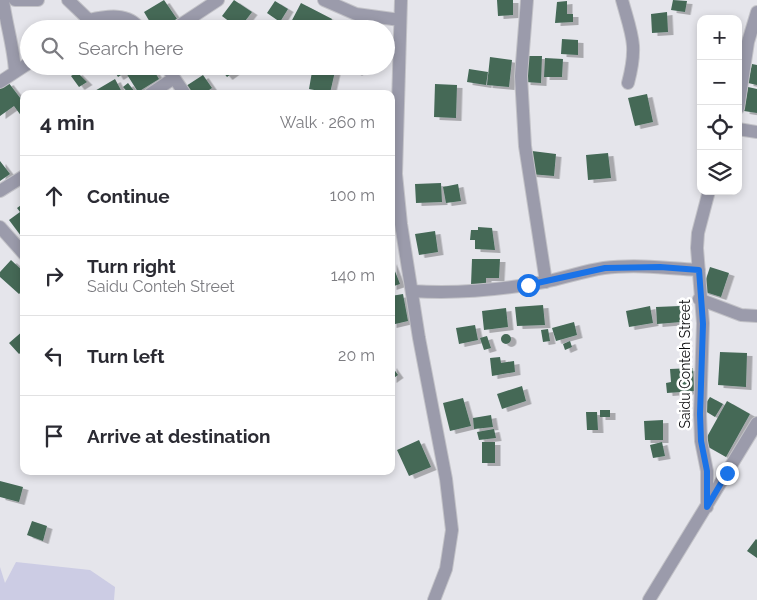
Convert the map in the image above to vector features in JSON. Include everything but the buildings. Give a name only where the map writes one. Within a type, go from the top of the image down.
[{"type":"street","points":[[3,0],[7,30],[15,56],[15,72]]},
{"type":"street","points":[[15,0],[38,0]]},
{"type":"street","points":[[68,0],[89,20],[108,16],[122,17],[130,20]]},
{"type":"street","points":[[188,20],[218,0]]},
{"type":"street","points":[[324,0],[356,14],[400,20]]},
{"type":"street","points":[[401,0],[396,226],[412,291],[446,479],[452,530],[446,569],[434,600]]},
{"type":"street","points":[[527,0],[521,76],[525,146],[546,282]]},
{"type":"street","points":[[622,0],[634,40],[634,59],[628,83]]},
{"type":"street","points":[[738,105],[748,42],[757,12]]},
{"type":"street","points":[[0,82],[20,69]]},
{"type":"street","points":[[172,75],[182,90]]},
{"type":"street","points":[[156,90],[174,78]]},
{"type":"street","points":[[742,130],[757,132]]},
{"type":"street","points":[[0,191],[20,178]]},
{"type":"street","name":"Saidu Conteh Street","points":[[707,507],[707,471],[701,441],[700,414],[703,324],[699,300],[698,233],[708,195]]},
{"type":"street","points":[[0,227],[20,250]]},
{"type":"street","points":[[412,291],[493,290],[546,282],[605,268],[660,267],[699,270]]},
{"type":"street","points":[[699,300],[741,315],[757,316]]},
{"type":"street","points":[[650,600],[757,423]]},
{"type":"shaded area","points":[[16,562],[90,570],[115,587],[114,600],[0,600],[0,567],[5,583]]},
{"type":"route","points":[[528,285],[605,268],[660,267],[699,270],[699,300],[703,324],[700,414],[701,441],[707,471],[707,507],[727,473]]}]
